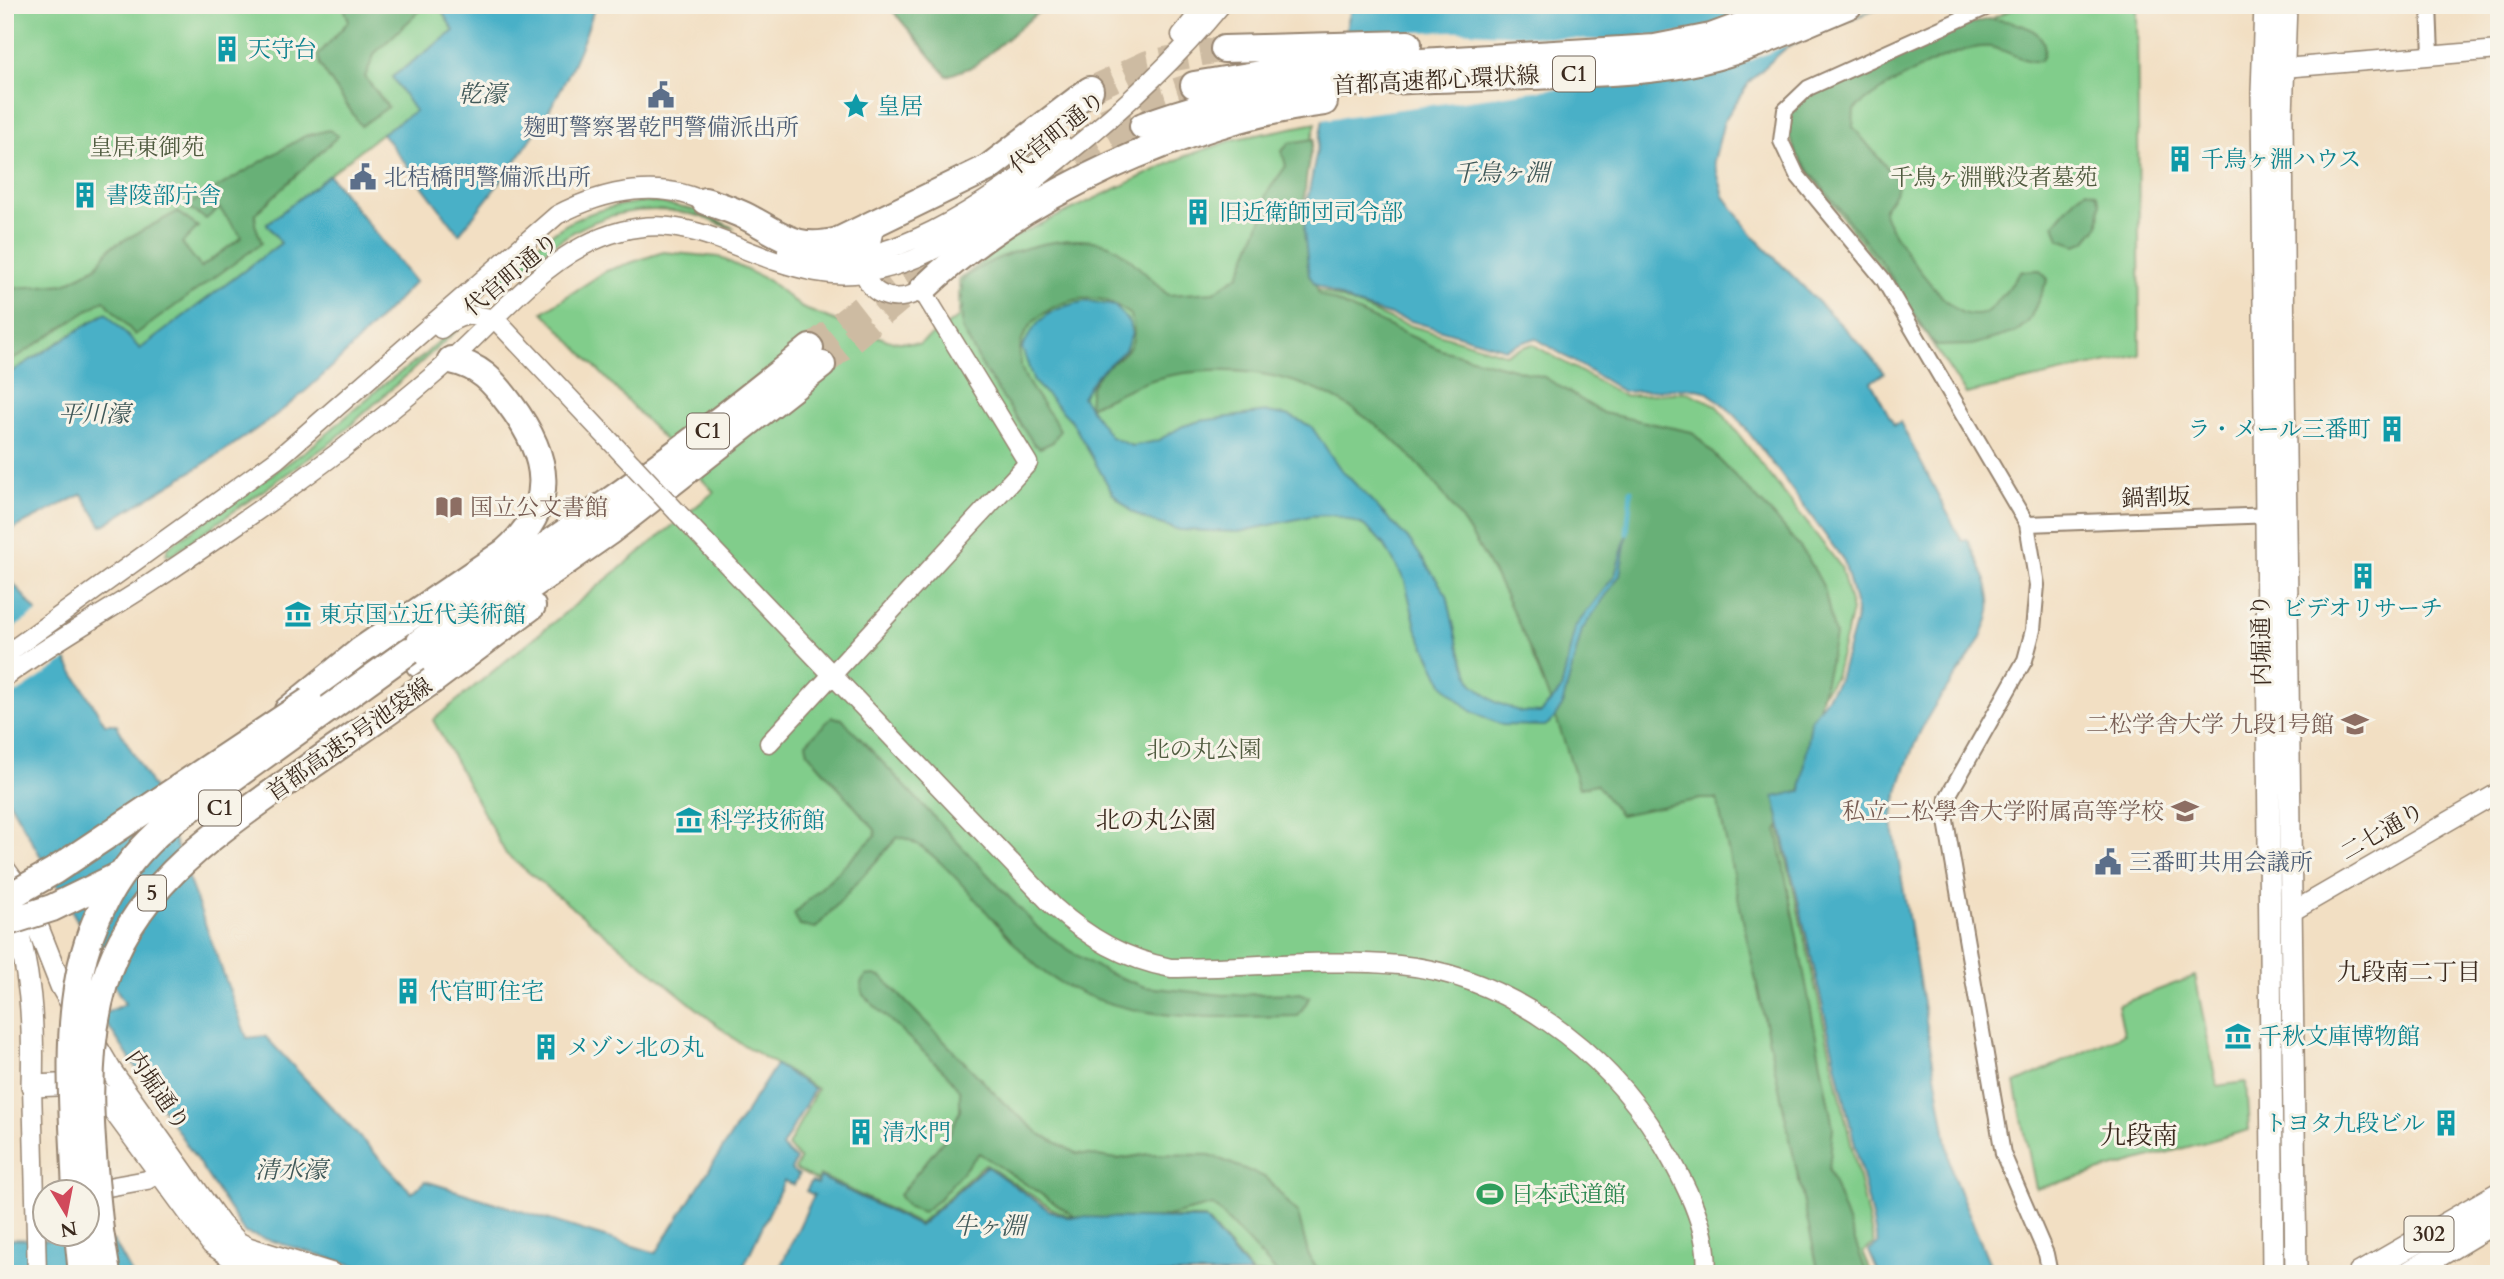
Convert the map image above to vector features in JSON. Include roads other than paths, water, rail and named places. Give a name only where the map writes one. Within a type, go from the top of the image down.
[{"type":"highway","name":"C1","points":[[1224,48],[1288,78],[1415,44],[1614,52],[1711,37],[1798,5]]},
{"type":"highway","name":"首都高速都心環状線","points":[[1194,85],[1288,78],[1569,74],[1687,64],[1743,47],[1849,5]]},
{"type":"highway","points":[[922,290],[961,255],[1009,219],[1076,183],[1229,122],[1288,78]]},
{"type":"highway","name":"首都高速都心環状線","points":[[1143,126],[1288,78]]},
{"type":"highway","points":[[705,201],[748,217],[796,244],[808,246],[838,241],[988,168],[1090,90]]},
{"type":"highway","points":[[864,263],[871,225]]},
{"type":"highway","name":"C1","points":[[603,509],[816,357],[690,471]]},
{"type":"highway","points":[[411,653],[519,540],[537,513],[541,499],[542,467],[533,437],[525,423],[486,374],[466,363],[451,360]]},
{"type":"highway","name":"首都高速5号池袋線","points":[[107,1274],[94,1155],[93,1043],[104,984],[127,930],[166,878],[411,653],[539,601],[690,471]]},
{"type":"highway","name":"首都高速5号池袋線","points":[[78,1178],[71,1054],[74,999],[87,943],[116,880],[139,851],[166,826],[411,653],[603,509]]},
{"type":"highway","name":"C1","points":[[10,904],[54,871],[260,734],[411,653]]},
{"type":"highway","name":"C1","points":[[10,904],[76,897],[149,858],[411,653]]},
{"type":"highway","points":[[79,1248],[82,1274]]},
{"type":"main road","name":"内堀通り","points":[[2265,5],[2262,92],[2290,913],[2298,1267]]},
{"type":"main road","name":"内堀通り","points":[[2273,1274],[2277,515],[2286,5]]},
{"type":"main road","name":"内堀通り","points":[[5,870],[10,904],[31,986],[34,1021],[32,1086],[81,1084],[101,1093],[212,1244],[231,1259],[270,1274]]},
{"type":"main road","name":"内堀通り","points":[[10,904],[111,1071],[220,1224],[238,1243],[248,1248],[332,1274]]},
{"type":"main road","name":"302","points":[[2360,1274],[2499,1194]]},
{"type":"main road","name":"302","points":[[2407,1274],[2499,1219]]},
{"type":"street","name":"代官町通り","points":[[5,677],[53,632],[267,467],[380,372],[541,226],[579,203],[628,190],[656,190],[705,201],[771,243],[802,257],[864,263],[929,234],[976,208],[1121,97],[1205,5]]},
{"type":"street","name":"代官町通り","points":[[5,655],[146,586],[341,450],[451,360],[552,267],[582,247],[624,230],[652,226],[681,228],[818,273],[935,248],[991,217],[1148,87],[1221,5]]},
{"type":"street","points":[[1992,5],[1808,88],[1785,110],[1782,141],[1797,175],[1883,279],[2027,524],[2037,585],[2033,630],[2025,660],[1947,798],[1944,815],[2003,1154],[2046,1254],[2050,1274]]},
{"type":"street","points":[[2429,5],[2431,55]]},
{"type":"street","points":[[2284,68],[2499,50]]},
{"type":"street","points":[[769,743],[1028,463],[922,290],[902,299],[891,299],[874,291],[864,263]]},
{"type":"street","points":[[380,372],[463,314],[495,318],[830,675],[1054,907],[1080,930],[1120,953],[1146,963],[1171,968],[1402,965],[1441,973],[1478,986],[1542,1018],[1583,1048],[1625,1092],[1654,1130],[1687,1192],[1705,1249],[1706,1274]]},
{"type":"street","points":[[267,467],[274,475],[286,480],[301,478]]},
{"type":"street","name":"鍋割坂","points":[[2027,524],[2277,515]]},
{"type":"street","name":"二七通り","points":[[2290,913],[2499,792]]},
{"type":"street","points":[[32,1086],[39,1178]]},
{"type":"street","points":[[102,1188],[147,1180],[160,1172]]},
{"type":"street","points":[[36,1248],[37,1274]]},
{"type":"water","name":"乾濠","points":[[438,5],[595,5],[571,68],[539,127],[459,234],[382,133],[415,111],[392,77],[454,31]]},
{"type":"water","name":"千鳥ヶ淵","points":[[1352,5],[1886,5],[1788,46],[1750,81],[1724,121],[1714,161],[1724,196],[1755,238],[1860,344],[1884,373],[1871,382],[1894,425],[1900,422],[1962,541],[1968,540],[1984,574],[1989,593],[1990,611],[1982,635],[1920,732],[1902,778],[1892,822],[1952,1173],[1994,1274],[1879,1274],[1869,1251],[1878,1244],[1774,797],[1801,791],[1811,720],[1839,679],[1857,611],[1844,561],[1736,416],[1705,391],[1691,388],[1624,392],[1535,338],[1505,349],[1357,305],[1315,284],[1309,275],[1304,231],[1307,202],[1323,119]]},
{"type":"water","name":"平川濠","points":[[329,175],[415,282],[302,394],[241,440],[172,484],[102,526],[82,494],[5,533],[5,376],[106,313],[140,349],[281,243],[267,224]]},
{"type":"water","points":[[1088,301],[1115,306],[1129,322],[1132,334],[1125,350],[1095,377],[1082,397],[1111,437],[1132,446],[1157,441],[1183,426],[1200,421],[1267,412],[1290,416],[1311,426],[1339,467],[1411,542],[1447,595],[1458,645],[1472,683],[1495,702],[1521,712],[1541,713],[1561,690],[1575,627],[1615,575],[1627,533],[1620,575],[1582,630],[1562,706],[1553,720],[1545,726],[1502,725],[1472,712],[1444,686],[1417,631],[1405,581],[1385,546],[1363,525],[1335,515],[1311,516],[1239,532],[1179,530],[1147,520],[1132,512],[1113,494],[1071,420],[1034,382],[1022,348],[1034,328],[1048,315],[1065,306]]},
{"type":"water","name":"清水濠","points":[[5,579],[10,579],[36,611],[105,724],[116,724],[158,796],[247,1038],[265,1036],[412,1193],[425,1181],[656,1253],[776,1065],[814,1089],[782,1147],[796,1160],[791,1170],[799,1175],[794,1185],[784,1181],[740,1274],[383,1274],[245,1233],[101,1015],[125,1004],[5,794]]},
{"type":"water","name":"牛ヶ淵","points":[[986,1166],[1049,1210],[1067,1217],[1205,1219],[1251,1274],[777,1274],[814,1195],[806,1191],[811,1182],[818,1184],[820,1177],[919,1226]]},
{"type":"water","points":[[5,1239],[32,1239],[32,1248],[102,1248],[102,1241],[114,1241],[132,1274],[5,1274]]},
{"type":"waterway","points":[[1627,533],[1631,490]]},
{"type":"tunnel","points":[[1090,90],[1148,63],[1224,49]]},
{"type":"tunnel","points":[[1105,121],[1149,100],[1194,85]]},
{"type":"tunnel","points":[[1015,208],[1083,158],[1143,126]]},
{"type":"tunnel","points":[[810,348],[938,248]]},
{"type":"tunnel","points":[[822,365],[900,299]]},
{"type":"place","name":"天守台","points":[[227,49]]},
{"type":"place","name":"麹町警察署乾門警備派出所","points":[[661,95]]},
{"type":"place","name":"皇居","points":[[856,106]]},
{"type":"place","name":"千鳥ヶ淵ハウス","points":[[2180,159]]},
{"type":"place","name":"北桔橋門警備派出所","points":[[363,177]]},
{"type":"place","name":"書陵部庁舎","points":[[85,195]]},
{"type":"place","name":"旧近衛師団司令部","points":[[1198,212]]},
{"type":"place","name":"ラ・メール三番町","points":[[2392,429]]},
{"type":"place","name":"国立公文書館","points":[[449,507]]},
{"type":"place","name":"ビデオリサーチ","points":[[2363,576]]},
{"type":"place","name":"東京国立近代美術館","points":[[298,614]]},
{"type":"place","name":"二松学舎大学 九段1号館","points":[[2355,724]]},
{"type":"place","name":"私立二松學舎大学附属高等学校","points":[[2185,811]]},
{"type":"place","name":"科学技術館","points":[[689,820]]},
{"type":"place","name":"三番町共用会議所","points":[[2108,862]]},
{"type":"place","name":"代官町住宅","points":[[408,991]]},
{"type":"place","name":"千秋文庫博物館","points":[[2238,1036]]},
{"type":"place","name":"メゾン北の丸","points":[[546,1047]]},
{"type":"place","name":"トヨタ九段ビル","points":[[2446,1123]]},
{"type":"place","name":"清水門","points":[[861,1132]]},
{"type":"place","name":"日本武道館","points":[[1490,1194]]},
{"type":"district","name":"北の丸公園","points":[[1156,820]]},
{"type":"district","name":"九段南二丁目","points":[[2409,972]]},
{"type":"district","name":"九段南","points":[[2139,1135]]},
{"type":"park label","name":"皇居東御苑","points":[[147,147]]},
{"type":"park label","name":"千鳥ヶ淵戦没者墓苑","points":[[1994,177]]}]
